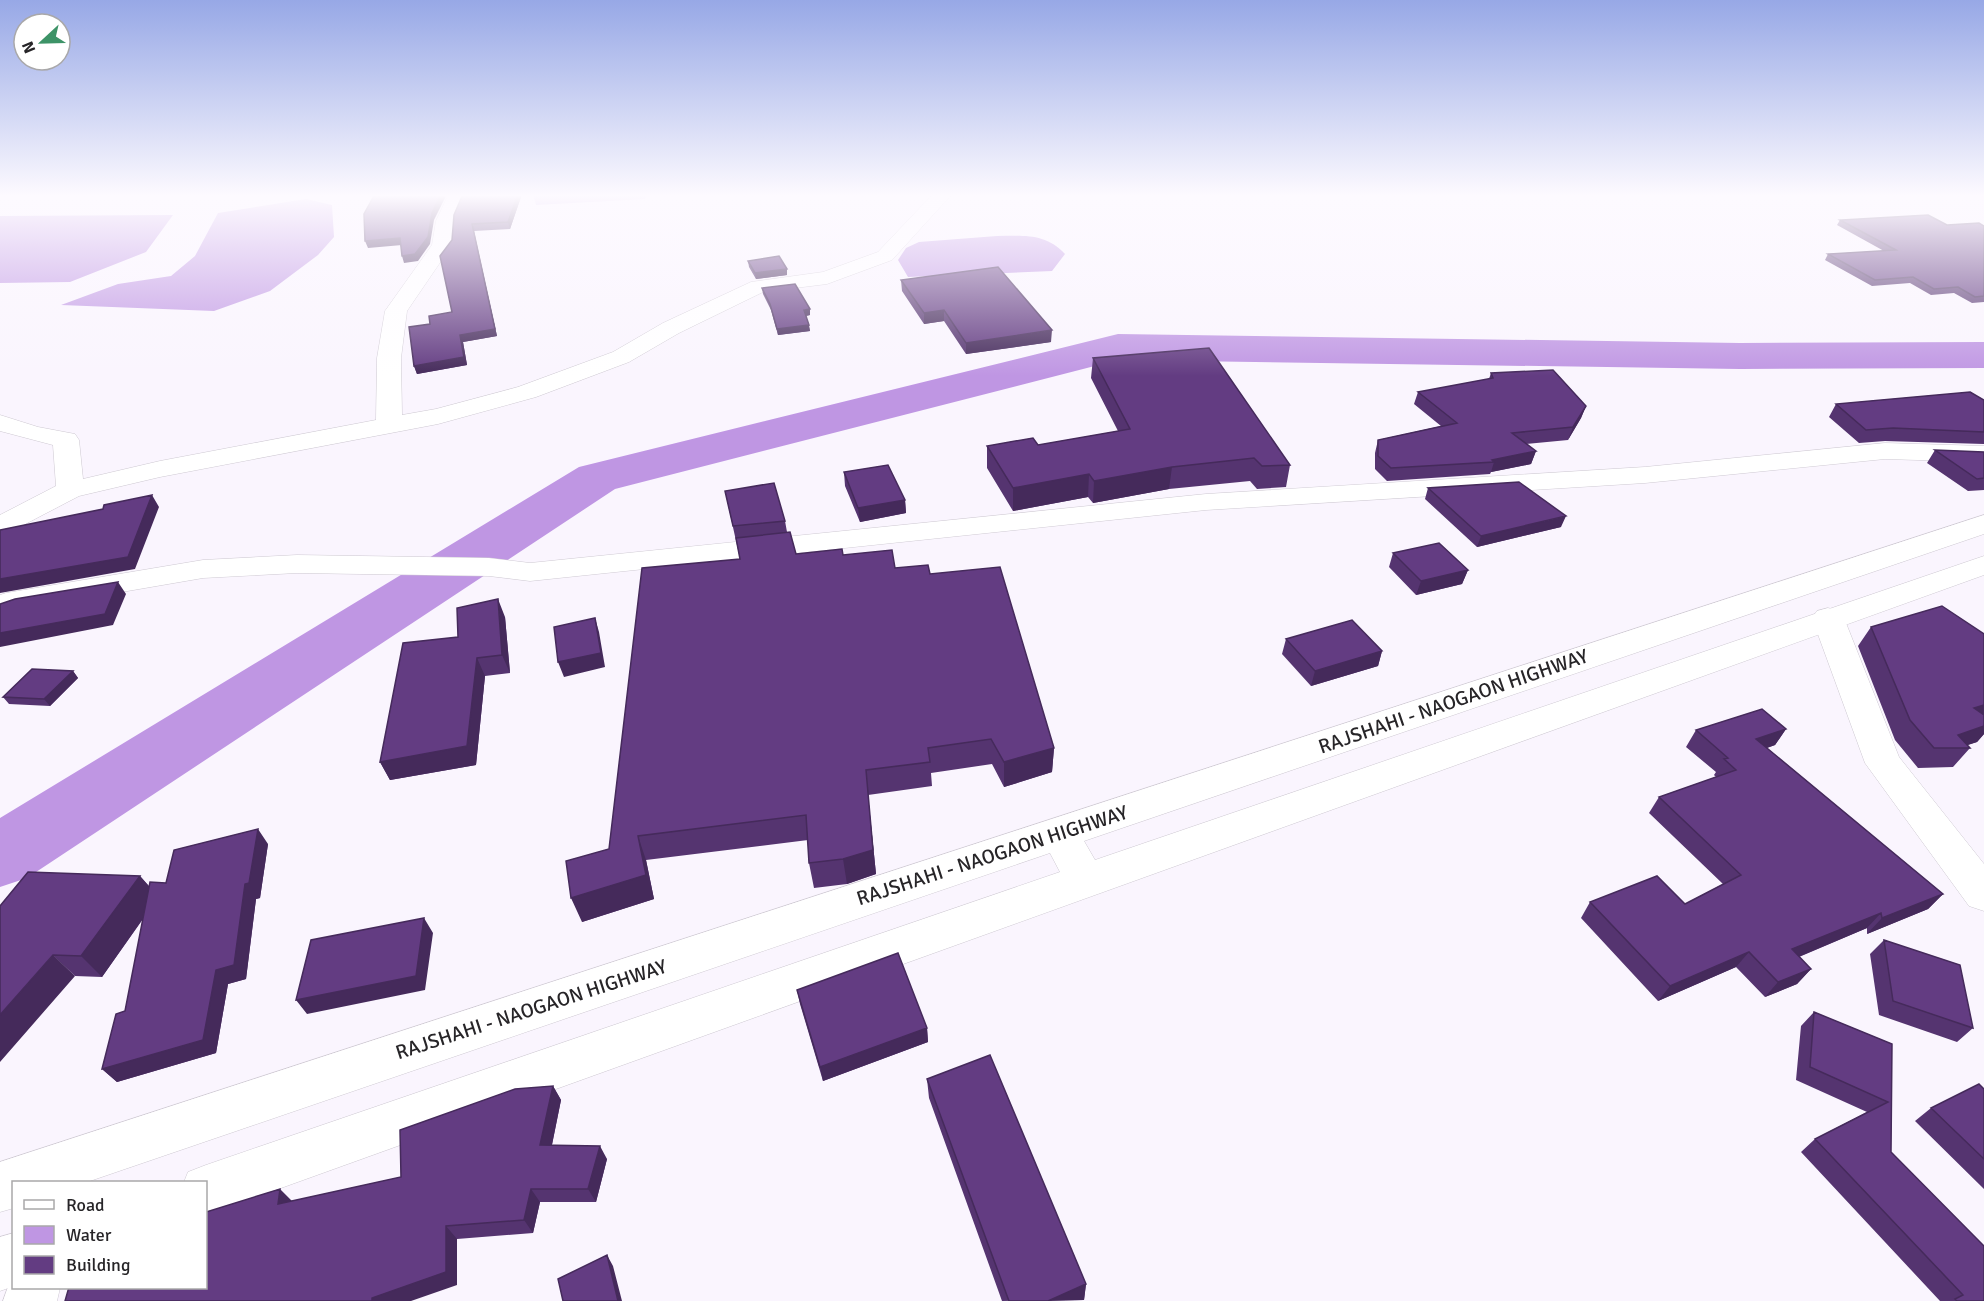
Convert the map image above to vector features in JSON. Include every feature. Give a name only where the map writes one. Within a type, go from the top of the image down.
[{"type":"street","points":[[389,425],[389,358],[396,311],[435,255]]},
{"type":"street","points":[[0,526],[70,490],[160,469],[438,416],[528,392],[621,357],[671,328],[758,286],[827,278],[886,255]]},
{"type":"street","points":[[0,423],[33,434],[66,440],[70,490]]},
{"type":"street","points":[[0,606],[18,600],[203,569],[297,564],[489,567],[530,572],[1206,502],[1645,475],[1885,451],[1984,454]]},
{"type":"street","name":"RAJSHAHI - NAOGAON HIGHWAY","points":[[18,1181],[1984,524]]},
{"type":"street","points":[[207,1190],[1984,565]]},
{"type":"street","points":[[1828,618],[1883,763],[1984,894]]},
{"type":"street","points":[[1058,833],[1086,879]]},
{"type":"water","points":[[0,255],[139,255],[70,282],[0,283]]},
{"type":"water","points":[[318,255],[270,291],[214,311],[61,305],[118,284],[171,276],[195,256]]},
{"type":"water","points":[[902,255],[1064,255],[1052,271],[908,277],[898,260]]},
{"type":"building","points":[[479,255],[495,329],[460,335],[464,357],[414,366],[409,327],[430,324],[429,316],[452,312],[440,256]]},
{"type":"building","points":[[1829,255],[1984,255],[1984,296],[1975,297],[1958,287],[1934,289],[1913,277],[1875,280]]},
{"type":"building","points":[[779,256],[787,269],[755,273],[748,261]]},
{"type":"building","points":[[998,267],[1052,330],[966,343],[944,310],[924,313],[901,280]]},
{"type":"building","points":[[795,284],[810,309],[804,310],[809,325],[777,329],[770,304],[762,288]]},
{"type":"building","points":[[1209,348],[1290,465],[1262,466],[1254,458],[1172,467],[1094,481],[1089,474],[1013,488],[987,446],[1033,438],[1038,445],[1130,429],[1093,358]]},
{"type":"building","points":[[1553,370],[1586,406],[1573,427],[1512,433],[1536,451],[1492,460],[1494,462],[1391,468],[1378,456],[1378,440],[1457,423],[1418,392],[1493,378],[1491,373]]},
{"type":"building","points":[[1970,392],[1984,400],[1984,432],[1893,428],[1866,430],[1836,404]]},
{"type":"building","points":[[1935,450],[1984,452],[1984,478],[1977,479]]},
{"type":"building","points":[[888,465],[905,500],[858,508],[844,472]]},
{"type":"building","points":[[1519,482],[1566,516],[1481,536],[1428,488]]},
{"type":"building","points":[[774,483],[785,521],[733,526],[725,491]]},
{"type":"building","points":[[152,495],[128,557],[0,579],[0,530],[103,509],[104,505]]},
{"type":"building","points":[[790,532],[796,554],[842,549],[843,555],[892,550],[895,568],[928,565],[930,574],[1000,567],[1054,748],[1004,762],[991,739],[928,748],[930,762],[866,770],[873,850],[843,859],[809,863],[806,815],[638,836],[646,875],[571,898],[566,861],[609,849],[642,568],[740,559],[736,538]]},
{"type":"building","points":[[1439,543],[1468,570],[1421,581],[1393,553]]},
{"type":"building","points":[[118,582],[105,614],[0,633],[0,604],[15,599]]},
{"type":"building","points":[[498,599],[502,655],[477,658],[467,746],[380,762],[403,643],[458,637],[457,608]]},
{"type":"building","points":[[1942,606],[1984,634],[1984,705],[1974,708],[1984,715],[1984,726],[1958,735],[1970,748],[1934,748],[1910,720],[1871,627]]},
{"type":"building","points":[[595,618],[601,653],[558,662],[554,627]]},
{"type":"building","points":[[1352,620],[1382,651],[1315,671],[1286,639]]},
{"type":"building","points":[[32,669],[73,671],[44,699],[3,697]]},
{"type":"building","points":[[1762,709],[1786,729],[1756,739],[1943,894],[1882,918],[1881,913],[1792,949],[1811,969],[1778,982],[1749,952],[1670,986],[1590,902],[1657,876],[1685,904],[1741,875],[1659,797],[1736,770],[1724,759],[1728,758],[1696,730]]},
{"type":"building","points":[[258,829],[249,883],[245,884],[234,965],[216,970],[203,1040],[102,1069],[116,1014],[125,1011],[150,882],[166,883],[174,850]]},
{"type":"building","points":[[28,872],[140,876],[81,956],[53,955],[0,1015],[0,906]]},
{"type":"building","points":[[424,918],[416,976],[296,1000],[311,940]]},
{"type":"building","points":[[1884,940],[1960,965],[1973,1028],[1893,1001]]},
{"type":"building","points":[[898,953],[927,1028],[820,1067],[797,990]]},
{"type":"building","points":[[1814,1012],[1892,1044],[1891,1152],[1984,1246],[1984,1301],[1957,1301],[1955,1299],[1963,1295],[1815,1139],[1888,1102],[1810,1067]]},
{"type":"building","points":[[990,1055],[1086,1284],[1048,1301],[1009,1301],[927,1079]]},
{"type":"building","points":[[1979,1084],[1984,1089],[1984,1159],[1931,1108]]},
{"type":"building","points":[[553,1086],[540,1145],[600,1146],[588,1189],[531,1189],[524,1220],[446,1226],[446,1272],[372,1298],[372,1301],[65,1301],[68,1289],[207,1289],[207,1212],[280,1189],[278,1204],[401,1177],[400,1130],[515,1089]]},
{"type":"building","points":[[607,1255],[618,1301],[563,1301],[558,1279]]},
{"type":"waterway","points":[[0,856],[597,478],[1118,347],[1740,356],[1984,355]]}]
